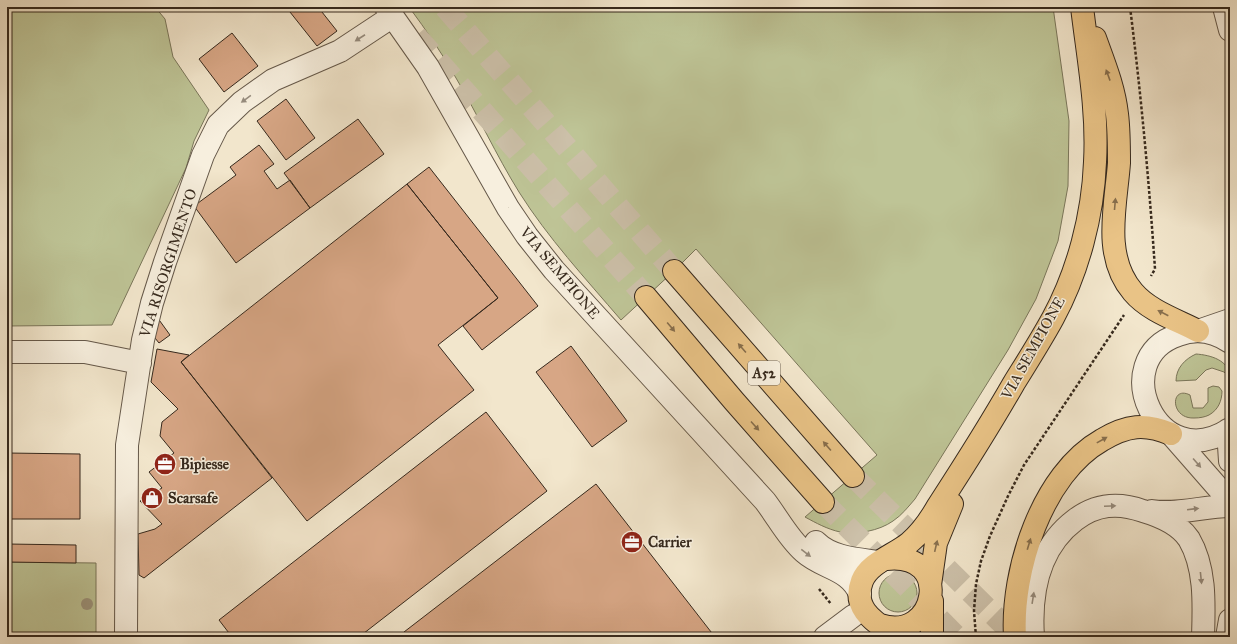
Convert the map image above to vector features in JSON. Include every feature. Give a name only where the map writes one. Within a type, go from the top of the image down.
[{"type":"main road","points":[[1083,7],[1112,87],[1117,114],[1119,161],[1112,232],[1119,269],[1124,280],[1138,297],[1156,310],[1198,331]]},
{"type":"main road","name":"VIA SEMPIONE","points":[[896,637],[861,612],[862,582],[867,572],[875,564],[883,561],[918,535],[976,447],[1054,317],[1066,289],[1084,236],[1093,190],[1095,162],[1095,113],[1083,7]]},
{"type":"main road","name":"A52","points":[[674,271],[853,476]]},
{"type":"main road","name":"A52","points":[[646,297],[734,401],[823,502]]},
{"type":"main road","points":[[1015,637],[1015,612],[1019,584],[1030,542],[1039,517],[1051,494],[1067,470],[1091,446],[1114,433],[1138,427],[1156,428],[1172,434]]},
{"type":"main road","name":"VIA SEMPIONE","points":[[932,637],[931,590],[936,543],[976,447]]},
{"type":"main road","points":[[861,612],[888,629],[901,629],[912,626],[922,618],[929,608],[931,590],[926,574],[918,566],[908,560],[897,558],[883,561]]},
{"type":"street","points":[[1224,7],[1230,30]]},
{"type":"street","name":"VIA RISORGIMENTO","points":[[126,637],[127,445],[140,363],[152,303],[203,155],[218,125],[242,102],[273,80],[340,52],[389,12]]},
{"type":"street","name":"VIA SEMPIONE","points":[[389,12],[428,67],[508,208],[527,236],[560,276],[766,501],[818,544],[830,551],[846,557],[883,561]]},
{"type":"street","points":[[1198,331],[1230,320]]},
{"type":"street","points":[[1230,342],[1212,333],[1198,331],[1186,332],[1166,340],[1150,357],[1146,366],[1143,386],[1150,413],[1156,421],[1172,434],[1220,490],[1230,499]]},
{"type":"street","points":[[7,352],[85,352],[140,363]]},
{"type":"street","points":[[1172,434],[1191,440],[1201,440],[1219,436],[1229,430],[1230,461]]},
{"type":"street","name":"VIA SEMPIONE","points":[[766,501],[794,543],[806,554],[849,577],[856,585],[861,612]]},
{"type":"street","points":[[1033,637],[1032,604],[1036,583],[1045,555],[1052,542],[1061,531],[1084,513],[1097,507],[1110,506],[1126,506],[1156,515],[1170,522],[1188,539],[1199,562],[1202,575],[1204,613],[1203,637]]},
{"type":"street","points":[[1140,510],[1173,512],[1218,506],[1230,506]]},
{"type":"street","points":[[825,637],[861,612]]},
{"type":"street","points":[[1227,637],[1230,620]]},
{"type":"path","points":[[976,637],[974,611],[976,584],[981,561],[990,536],[1008,496],[1028,458],[1120,320],[1138,297],[1155,269],[1150,197],[1130,7]]},
{"type":"path","points":[[818,587],[861,612]]},
{"type":"green space","points":[[7,7],[155,7],[165,19],[173,57],[209,110],[194,141],[186,168],[112,325],[7,326]]},
{"type":"green space","points":[[409,7],[1053,7],[1069,121],[1068,186],[1058,241],[1036,299],[1008,350],[915,499],[902,514],[893,521],[874,530],[853,533],[840,532],[831,529],[817,524],[805,517],[877,455],[696,249],[621,320],[567,258],[530,209],[511,178],[451,69]]},
{"type":"green space","points":[[1196,354],[1213,357],[1223,363],[1227,367],[1230,378],[1224,372],[1212,368],[1206,370],[1196,380],[1176,381],[1179,368],[1188,358]]},
{"type":"green space","points":[[1213,386],[1219,387],[1222,391],[1219,405],[1215,411],[1209,415],[1198,418],[1186,417],[1177,409],[1176,398],[1183,393],[1190,395],[1193,408],[1203,408],[1208,402],[1208,388]]},
{"type":"green space","points":[[7,562],[96,563],[96,637],[7,637]]},
{"type":"green space","points":[[894,574],[902,574],[912,579],[916,586],[916,600],[912,607],[902,612],[894,612],[884,607],[882,604],[879,597],[879,589],[884,579],[887,577]]},
{"type":"building","points":[[286,7],[318,7],[337,31],[317,46]]},
{"type":"building","points":[[232,33],[258,66],[224,92],[199,59]]},
{"type":"building","points":[[286,99],[315,138],[286,160],[257,121]]},
{"type":"building","points":[[358,119],[384,154],[310,208],[284,173]]},
{"type":"building","points":[[259,145],[274,164],[264,171],[277,189],[290,180],[310,208],[236,263],[194,206],[236,175],[230,167]]},
{"type":"building","points":[[429,167],[538,306],[482,350],[463,326],[498,298],[407,184]]},
{"type":"building","points":[[407,184],[498,298],[438,345],[474,390],[307,521],[181,362]]},
{"type":"building","points":[[157,317],[170,335],[159,343],[151,333]]},
{"type":"building","points":[[571,346],[627,421],[592,447],[536,372]]},
{"type":"building","points":[[157,349],[189,355],[181,362],[272,478],[144,578],[139,575],[138,534],[155,529],[162,524],[140,501],[162,488],[149,472],[174,453],[160,436],[162,422],[178,409],[151,382]]},
{"type":"building","points":[[486,412],[547,491],[359,637],[232,637],[219,620]]},
{"type":"building","points":[[7,453],[80,454],[80,519],[7,519]]},
{"type":"building","points":[[596,484],[715,637],[408,637],[404,632]]},
{"type":"building","points":[[7,544],[76,545],[76,563],[7,562]]},
{"type":"tunnel","points":[[445,7],[674,271]]},
{"type":"tunnel","points":[[416,36],[646,297]]},
{"type":"tunnel","points":[[853,476],[1016,637]]},
{"type":"tunnel","points":[[823,502],[957,637]]},
{"type":"place","name":"Bipiesse","points":[[165,464]]},
{"type":"place","name":"Scarsafe","points":[[152,498]]},
{"type":"place","name":"Carrier","points":[[632,542]]}]
